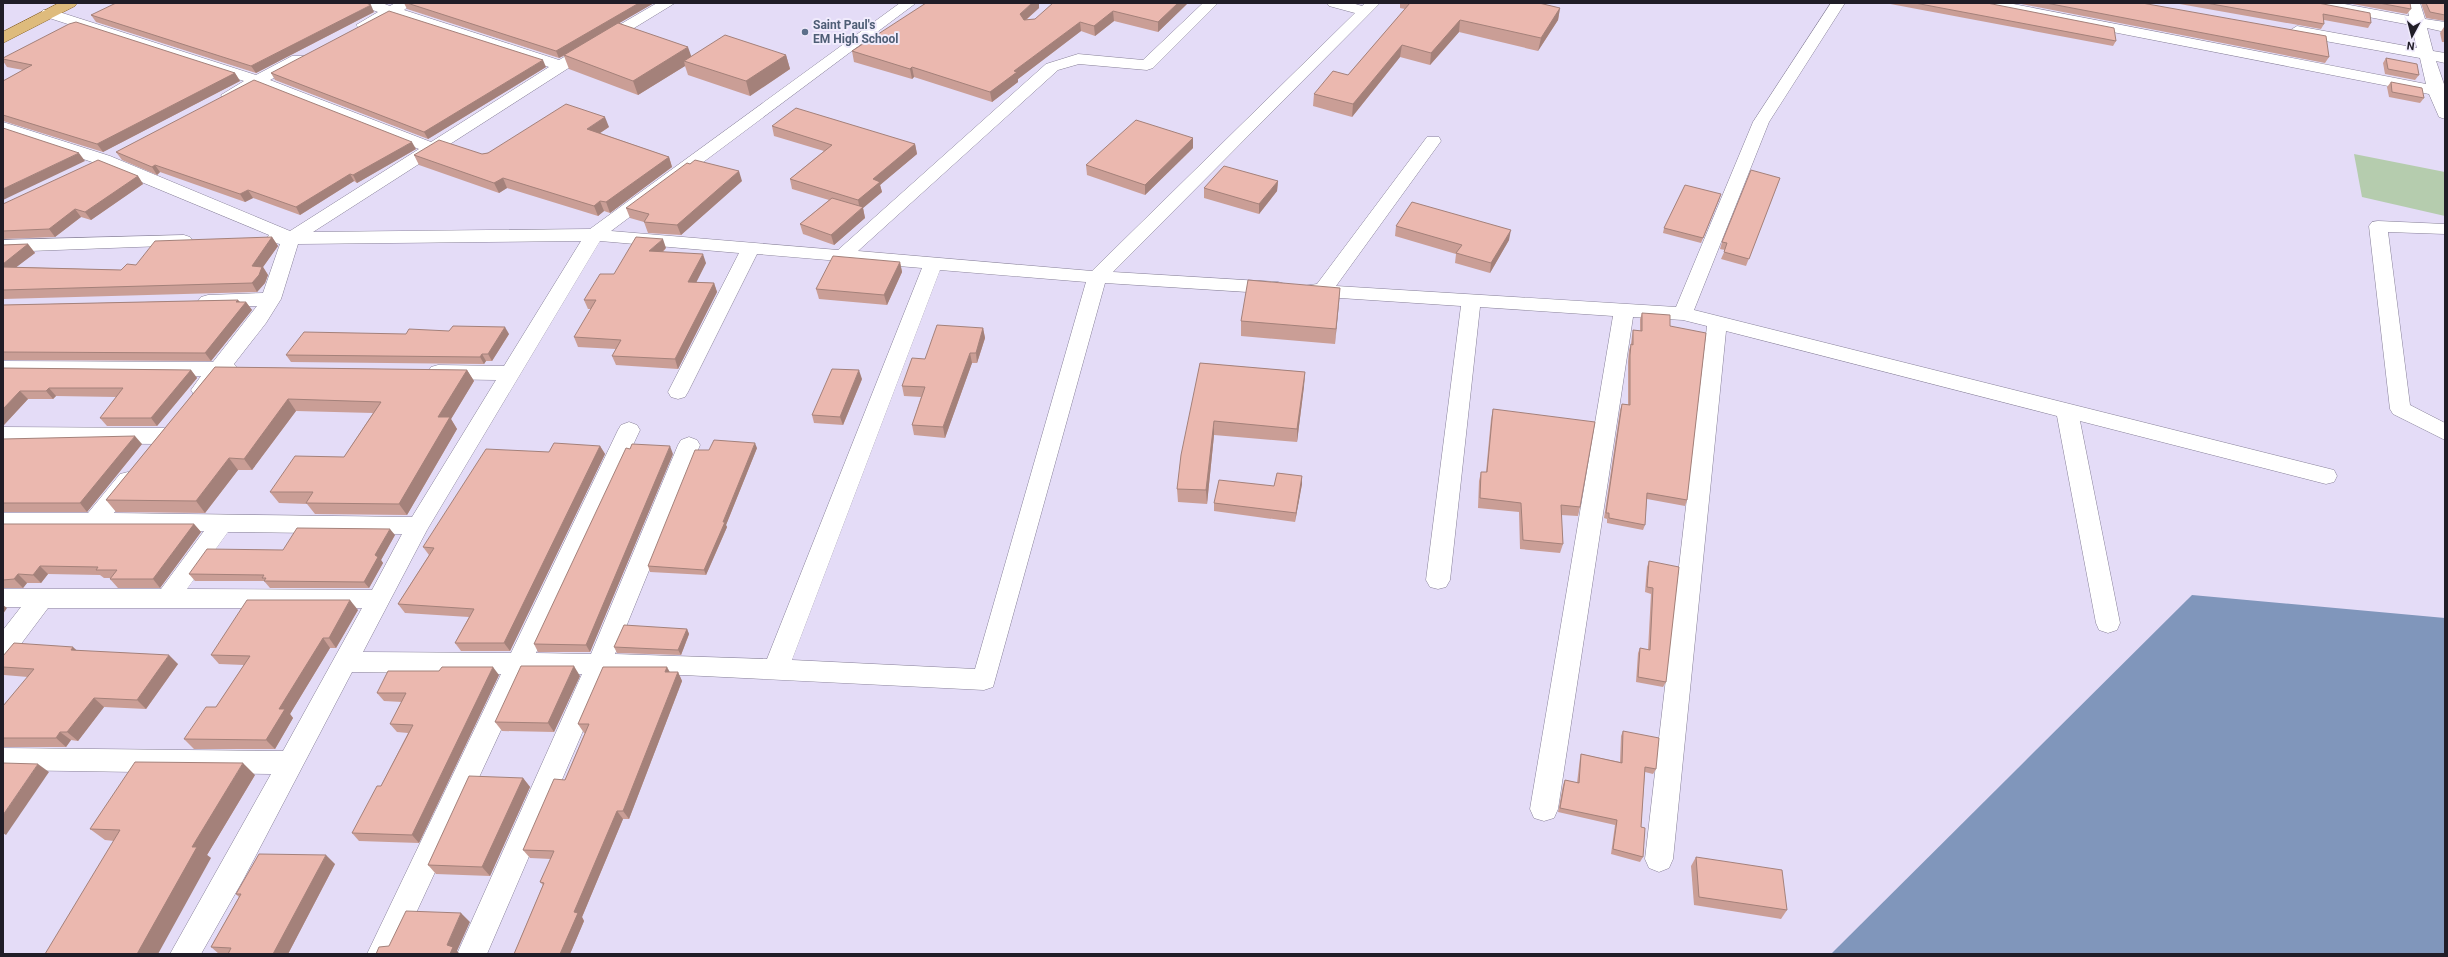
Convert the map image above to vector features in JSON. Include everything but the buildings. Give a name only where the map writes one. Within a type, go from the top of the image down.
[{"type":"main road","points":[[3,30],[51,8],[70,3]]},
{"type":"main road","points":[[3,38],[51,8]]},
{"type":"street","points":[[367,3],[399,6],[561,66]]},
{"type":"street","points":[[188,405],[259,319],[270,299],[291,238],[561,66],[668,3]]},
{"type":"street","points":[[185,954],[347,662],[418,526],[512,373],[594,235],[909,3]]},
{"type":"street","points":[[842,256],[1052,67],[1078,59],[1147,65],[1211,3]]},
{"type":"street","points":[[1334,3],[1369,7]]},
{"type":"street","points":[[1683,314],[1761,122],[1838,3]]},
{"type":"street","points":[[1986,3],[2148,27],[2440,91]]},
{"type":"street","points":[[2315,3],[2445,27]]},
{"type":"street","points":[[2413,3],[2427,55],[2440,91],[2445,114]]},
{"type":"street","points":[[352,31],[399,6]]},
{"type":"street","points":[[347,662],[683,665],[775,671],[984,680],[1097,277],[1369,7]]},
{"type":"street","points":[[51,8],[257,80],[432,148]]},
{"type":"street","points":[[2281,28],[2445,58]]},
{"type":"street","points":[[216,102],[312,52]]},
{"type":"street","points":[[3,127],[104,160],[291,238]]},
{"type":"street","points":[[1323,290],[1433,141]]},
{"type":"street","points":[[84,170],[125,149]]},
{"type":"street","points":[[2445,229],[2378,226],[2400,409],[2445,432]]},
{"type":"street","points":[[244,239],[594,235],[1097,277],[1472,299],[1683,314],[2326,476]]},
{"type":"street","points":[[3,246],[205,240]]},
{"type":"street","points":[[678,392],[752,248]]},
{"type":"street","points":[[775,671],[933,264]]},
{"type":"street","points":[[192,301],[270,299]]},
{"type":"street","points":[[1438,580],[1472,299]]},
{"type":"street","points":[[1544,809],[1624,310]]},
{"type":"street","points":[[1659,859],[1717,323]]},
{"type":"street","points":[[3,368],[250,369]]},
{"type":"street","points":[[416,372],[512,373]]},
{"type":"street","points":[[2067,411],[2108,623]]},
{"type":"street","points":[[3,435],[169,430],[94,521]]},
{"type":"street","points":[[382,954],[629,430]]},
{"type":"street","points":[[472,954],[599,664],[689,445]]},
{"type":"street","points":[[3,522],[94,521],[418,526]]},
{"type":"street","points":[[168,598],[222,523]]},
{"type":"street","points":[[3,649],[42,597]]},
{"type":"street","points":[[3,598],[380,599]]},
{"type":"street","points":[[3,759],[292,763]]},
{"type":"green space","points":[[2354,154],[2445,172],[2445,216],[2362,197]]},
{"type":"water","points":[[2192,595],[2445,618],[2445,954],[1831,954]]},
{"type":"place","name":"Saint Paul's EM High School","points":[[805,32]]}]
